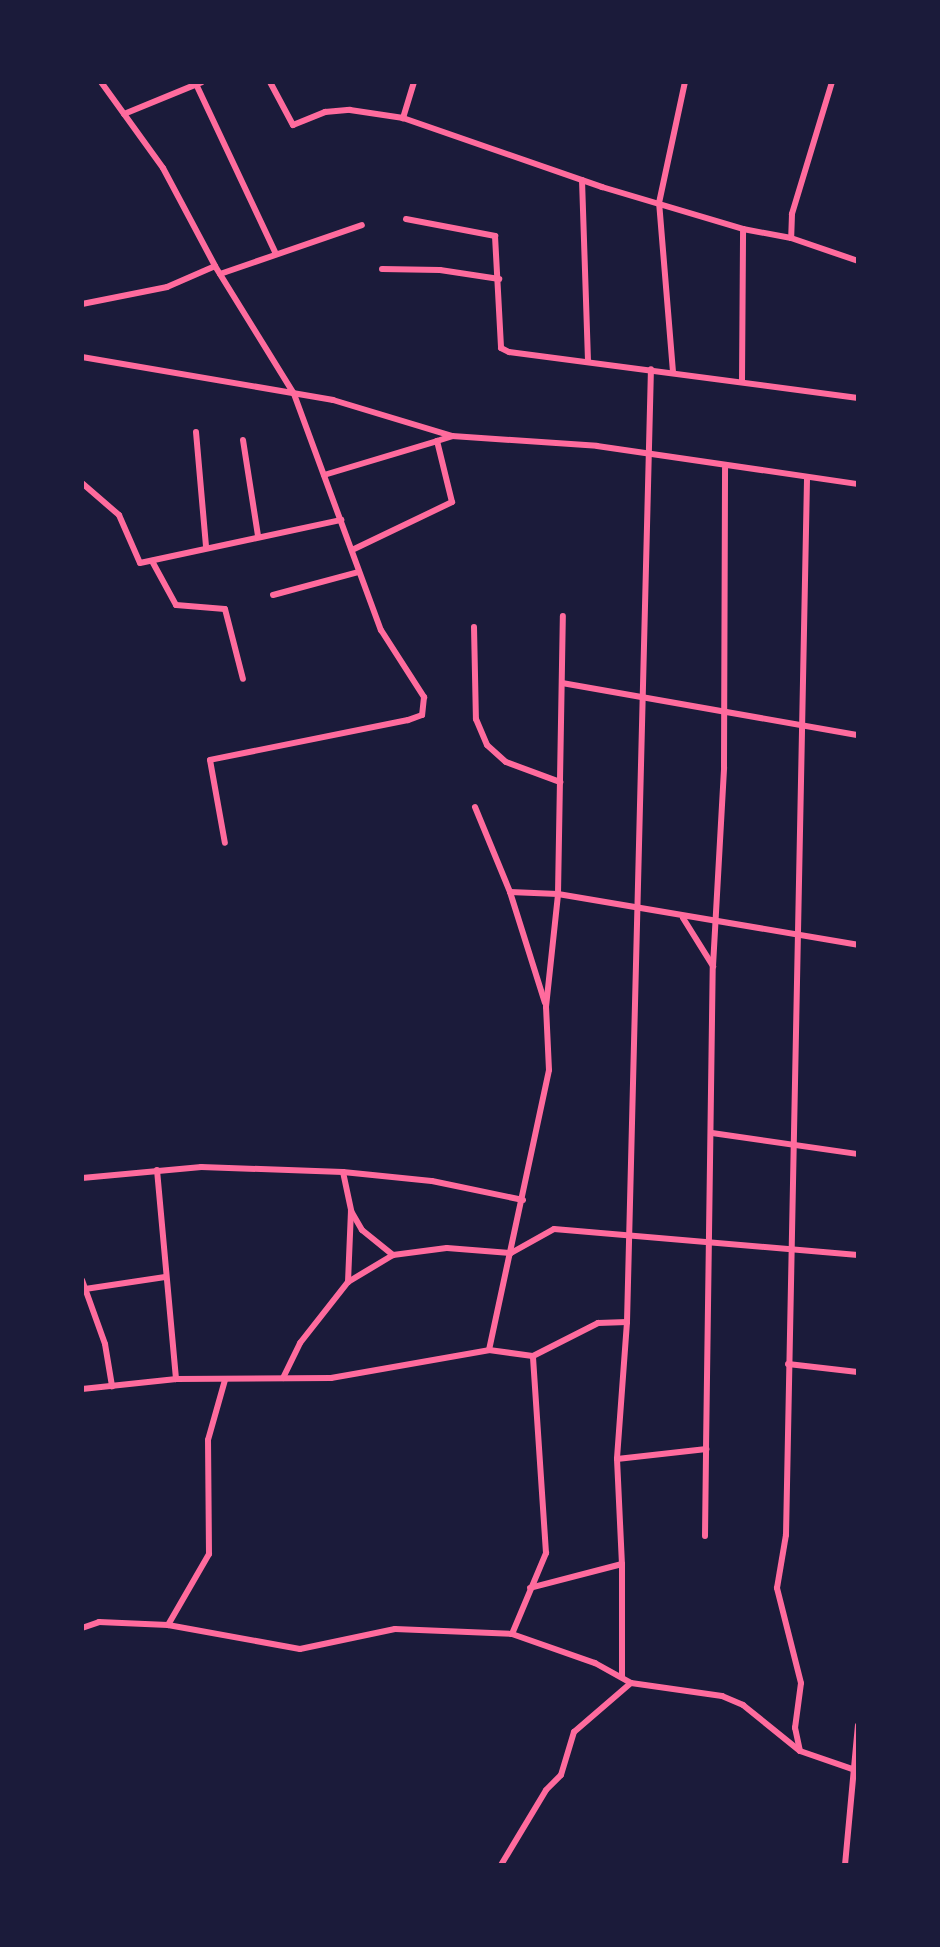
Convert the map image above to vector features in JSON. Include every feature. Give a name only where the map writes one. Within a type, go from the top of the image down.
[{"type":"street","points":[[101,82],[163,168],[215,266],[294,394],[381,630],[424,697],[422,715],[210,760],[225,843]]},
{"type":"street","points":[[270,82],[293,125],[325,112],[350,110],[403,118],[582,180],[743,229],[791,238],[858,261]]},
{"type":"street","points":[[403,118],[414,82]]},
{"type":"street","points":[[673,372],[659,203],[685,82]]},
{"type":"street","points":[[791,238],[792,214],[832,82]]},
{"type":"street","points":[[124,114],[182,86],[199,83],[276,254]]},
{"type":"street","points":[[582,180],[588,361]]},
{"type":"street","points":[[406,219],[495,236],[501,348],[858,398]]},
{"type":"street","points":[[220,274],[362,225]]},
{"type":"street","points":[[742,382],[743,229]]},
{"type":"street","points":[[82,304],[167,287],[215,266]]},
{"type":"street","points":[[382,269],[440,270],[499,279]]},
{"type":"street","points":[[82,357],[333,400],[452,436],[650,455],[725,468],[858,484]]},
{"type":"street","points":[[622,1676],[622,1564],[617,1459],[632,1235],[651,369]]},
{"type":"street","points":[[196,432],[206,547]]},
{"type":"street","points":[[324,475],[452,436]]},
{"type":"street","points":[[243,440],[258,536]]},
{"type":"street","points":[[352,550],[452,502],[437,441]]},
{"type":"street","points":[[705,1536],[713,966],[724,713],[725,468]]},
{"type":"street","points":[[800,1751],[795,1728],[801,1683],[777,1588],[786,1535],[792,1143],[805,729],[807,478]]},
{"type":"street","points":[[82,483],[119,515],[140,563],[341,520]]},
{"type":"street","points":[[152,561],[176,605],[225,609],[243,679]]},
{"type":"street","points":[[273,595],[359,572]]},
{"type":"street","points":[[489,1350],[549,1070],[546,1007],[558,894],[563,616]]},
{"type":"street","points":[[474,627],[476,719],[487,745],[506,762],[560,782]]},
{"type":"street","points":[[562,683],[805,729],[858,735]]},
{"type":"street","points":[[475,807],[510,892],[546,1007]]},
{"type":"street","points":[[510,892],[558,894],[683,918],[858,945]]},
{"type":"street","points":[[683,918],[713,966]]},
{"type":"street","points":[[712,1133],[858,1154]]},
{"type":"street","points":[[82,1178],[157,1170],[343,1172],[432,1181],[523,1200]]},
{"type":"street","points":[[157,1170],[176,1379]]},
{"type":"street","points":[[343,1172],[351,1211],[348,1282]]},
{"type":"street","points":[[351,1211],[362,1230],[393,1255]]},
{"type":"street","points":[[283,1378],[300,1343],[348,1282],[393,1255],[447,1248],[511,1253],[554,1229],[858,1255]]},
{"type":"street","points":[[85,1289],[165,1277]]},
{"type":"street","points":[[82,1280],[105,1344],[112,1386]]},
{"type":"street","points":[[82,1389],[176,1379],[343,1376],[398,1362],[489,1350],[533,1356],[598,1323],[627,1322]]},
{"type":"street","points":[[512,1634],[546,1553],[533,1356]]},
{"type":"street","points":[[788,1364],[858,1372]]},
{"type":"street","points":[[168,1625],[209,1554],[208,1440],[225,1380]]},
{"type":"street","points":[[617,1459],[706,1449]]},
{"type":"street","points":[[530,1588],[622,1564]]},
{"type":"street","points":[[82,1627],[99,1622],[168,1625],[300,1649],[395,1629],[512,1634],[622,1676],[631,1683],[722,1696],[743,1705],[800,1751],[854,1770]]},
{"type":"street","points":[[501,1865],[546,1790],[561,1775],[574,1732],[631,1683]]},
{"type":"street","points":[[845,1865],[858,1726]]}]
